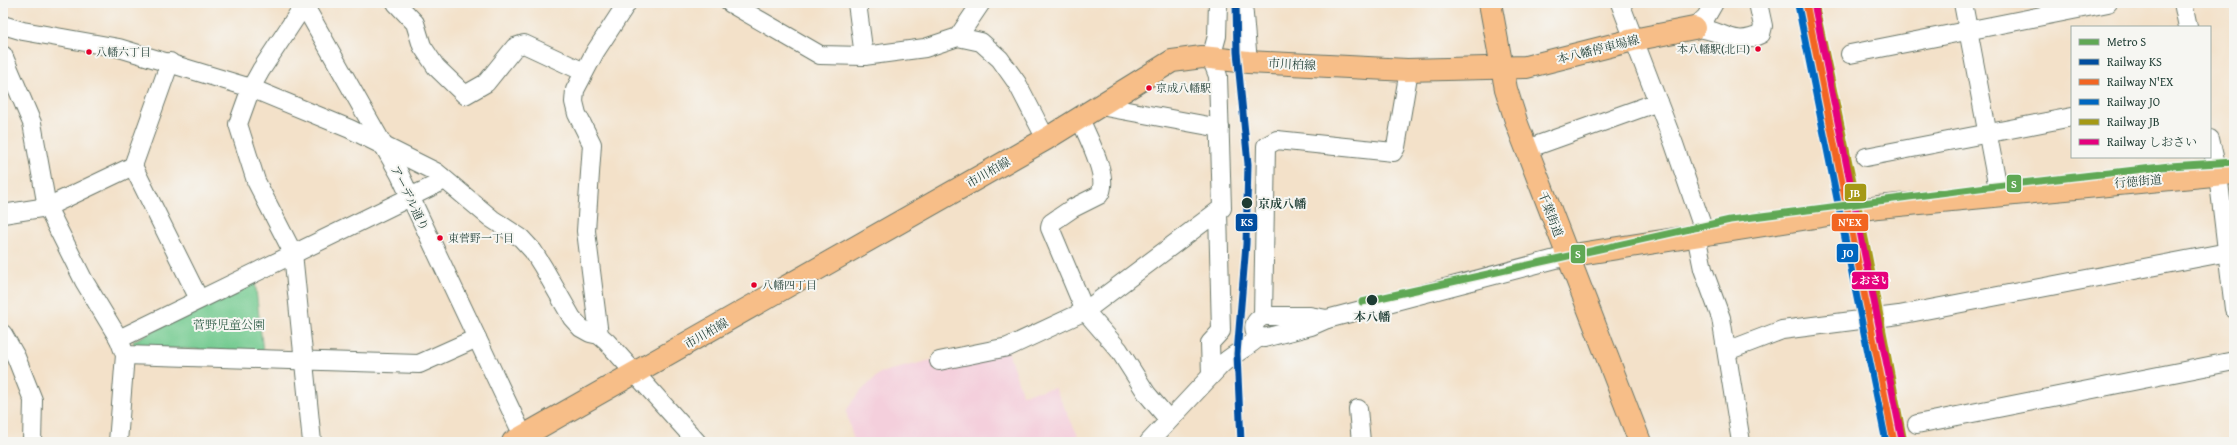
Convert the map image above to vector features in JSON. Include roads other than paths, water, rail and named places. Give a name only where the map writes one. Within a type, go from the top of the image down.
[{"type":"main road","name":"千葉街道","points":[[1490,3],[1506,89],[1522,137],[1640,442]]},
{"type":"main road","name":"本八幡停車場線","points":[[1502,68],[1526,67],[1634,40],[1694,28]]},
{"type":"main road","name":"市川柏線","points":[[521,440],[1046,139],[1172,62],[1186,58],[1211,58],[1248,62],[1409,70],[1502,68]]},
{"type":"main road","name":"行徳街道","points":[[1567,256],[1878,207],[1999,194],[2226,174]]},
{"type":"street","points":[[396,3],[415,23],[422,46],[436,67],[466,95],[486,83],[515,47],[524,44],[584,72]]},
{"type":"street","points":[[599,335],[586,231],[592,144],[577,114],[574,102],[575,90],[584,72],[627,3]]},
{"type":"street","points":[[730,3],[820,55],[864,56],[925,48],[958,37],[981,42],[1000,59],[1017,83],[1046,139]]},
{"type":"street","points":[[857,3],[864,56]]},
{"type":"street","points":[[958,37],[981,3]]},
{"type":"street","points":[[939,362],[1008,347],[1085,311],[1222,208],[1218,76],[1211,58],[1217,36],[1218,3]]},
{"type":"street","points":[[1243,3],[1248,62]]},
{"type":"street","points":[[1620,3],[1658,102],[1701,235],[1703,269],[1721,318],[1741,442]]},
{"type":"street","points":[[1694,28],[1706,17],[1714,3]]},
{"type":"street","points":[[1694,28],[1713,30],[1738,41],[1755,37],[1761,34],[1763,26],[1758,3]]},
{"type":"street","points":[[1963,3],[1989,133],[1999,194]]},
{"type":"street","points":[[1850,54],[2108,3]]},
{"type":"street","points":[[2184,3],[2188,26]]},
{"type":"street","points":[[304,4],[251,88],[238,124],[256,182],[293,253],[312,442]]},
{"type":"street","name":"アーデル通り","points":[[304,4],[385,148],[410,196],[477,338],[521,440]]},
{"type":"street","points":[[3,25],[23,31],[119,48],[170,62],[251,88],[350,129],[442,177],[492,219],[521,238],[540,262],[572,318],[586,331],[599,335],[697,442]]},
{"type":"street","points":[[3,54],[32,123],[48,207],[84,281],[122,347],[118,442]]},
{"type":"street","points":[[3,214],[48,207],[133,166],[170,62]]},
{"type":"street","points":[[1263,316],[1266,146],[1277,140],[1393,152],[1396,148],[1409,70]]},
{"type":"street","points":[[1538,145],[1658,102]]},
{"type":"street","points":[[1100,106],[1220,128]]},
{"type":"street","points":[[1866,157],[2071,117]]},
{"type":"street","points":[[1080,119],[1101,173],[1101,192],[1098,196],[1073,208],[1051,223],[1050,228],[1085,311],[1119,350],[1146,394],[1169,420]]},
{"type":"street","points":[[2211,141],[2226,174],[2228,252],[2234,309]]},
{"type":"street","points":[[133,166],[199,299]]},
{"type":"street","points":[[122,347],[199,299],[439,182],[442,177]]},
{"type":"street","points":[[1211,375],[1210,343],[1221,331],[1218,212]]},
{"type":"street","points":[[1727,351],[1782,330],[1899,315],[2228,252]]},
{"type":"street","points":[[1259,337],[1264,338],[1311,326],[1327,319],[1567,256]]},
{"type":"street","points":[[1259,337],[1254,328],[1254,323],[1263,316],[1310,316],[1327,319]]},
{"type":"street","points":[[3,334],[16,357],[33,400],[32,442]]},
{"type":"street","points":[[1149,442],[1211,375],[1230,357],[1246,349],[1259,337]]},
{"type":"street","points":[[122,347],[304,361],[419,364],[477,338]]},
{"type":"street","points":[[1917,424],[2234,361]]},
{"type":"street","points":[[1358,409],[1361,442]]},
{"type":"metro line","name":"S","points":[[1362,302],[1730,220],[1987,187],[2170,166],[2234,162]]},
{"type":"rail line","name":"KS","points":[[1236,3],[1237,52],[1248,164],[1246,244],[1237,354],[1241,442]]},
{"type":"rail line","name":"N'EX","points":[[1806,3],[1894,442]]},
{"type":"rail line","name":"しおさい","points":[[1814,3],[1902,440]]},
{"type":"rail line","name":"JB","points":[[1815,3],[1867,248],[1904,442]]},
{"type":"rail line","name":"JO","points":[[1798,5],[1886,442]]},
{"type":"place","name":"本八幡駅(北口)","points":[[1758,49]]},
{"type":"place","name":"八幡六丁目","points":[[89,52]]},
{"type":"place","name":"京成八幡駅","points":[[1149,88]]},
{"type":"place","name":"京成八幡","points":[[1247,203]]},
{"type":"place","name":"東菅野一丁目","points":[[440,238]]},
{"type":"place","name":"八幡四丁目","points":[[754,285]]},
{"type":"place","name":"本八幡","points":[[1372,300]]},
{"type":"park label","name":"菅野児童公園","points":[[229,324]]}]
